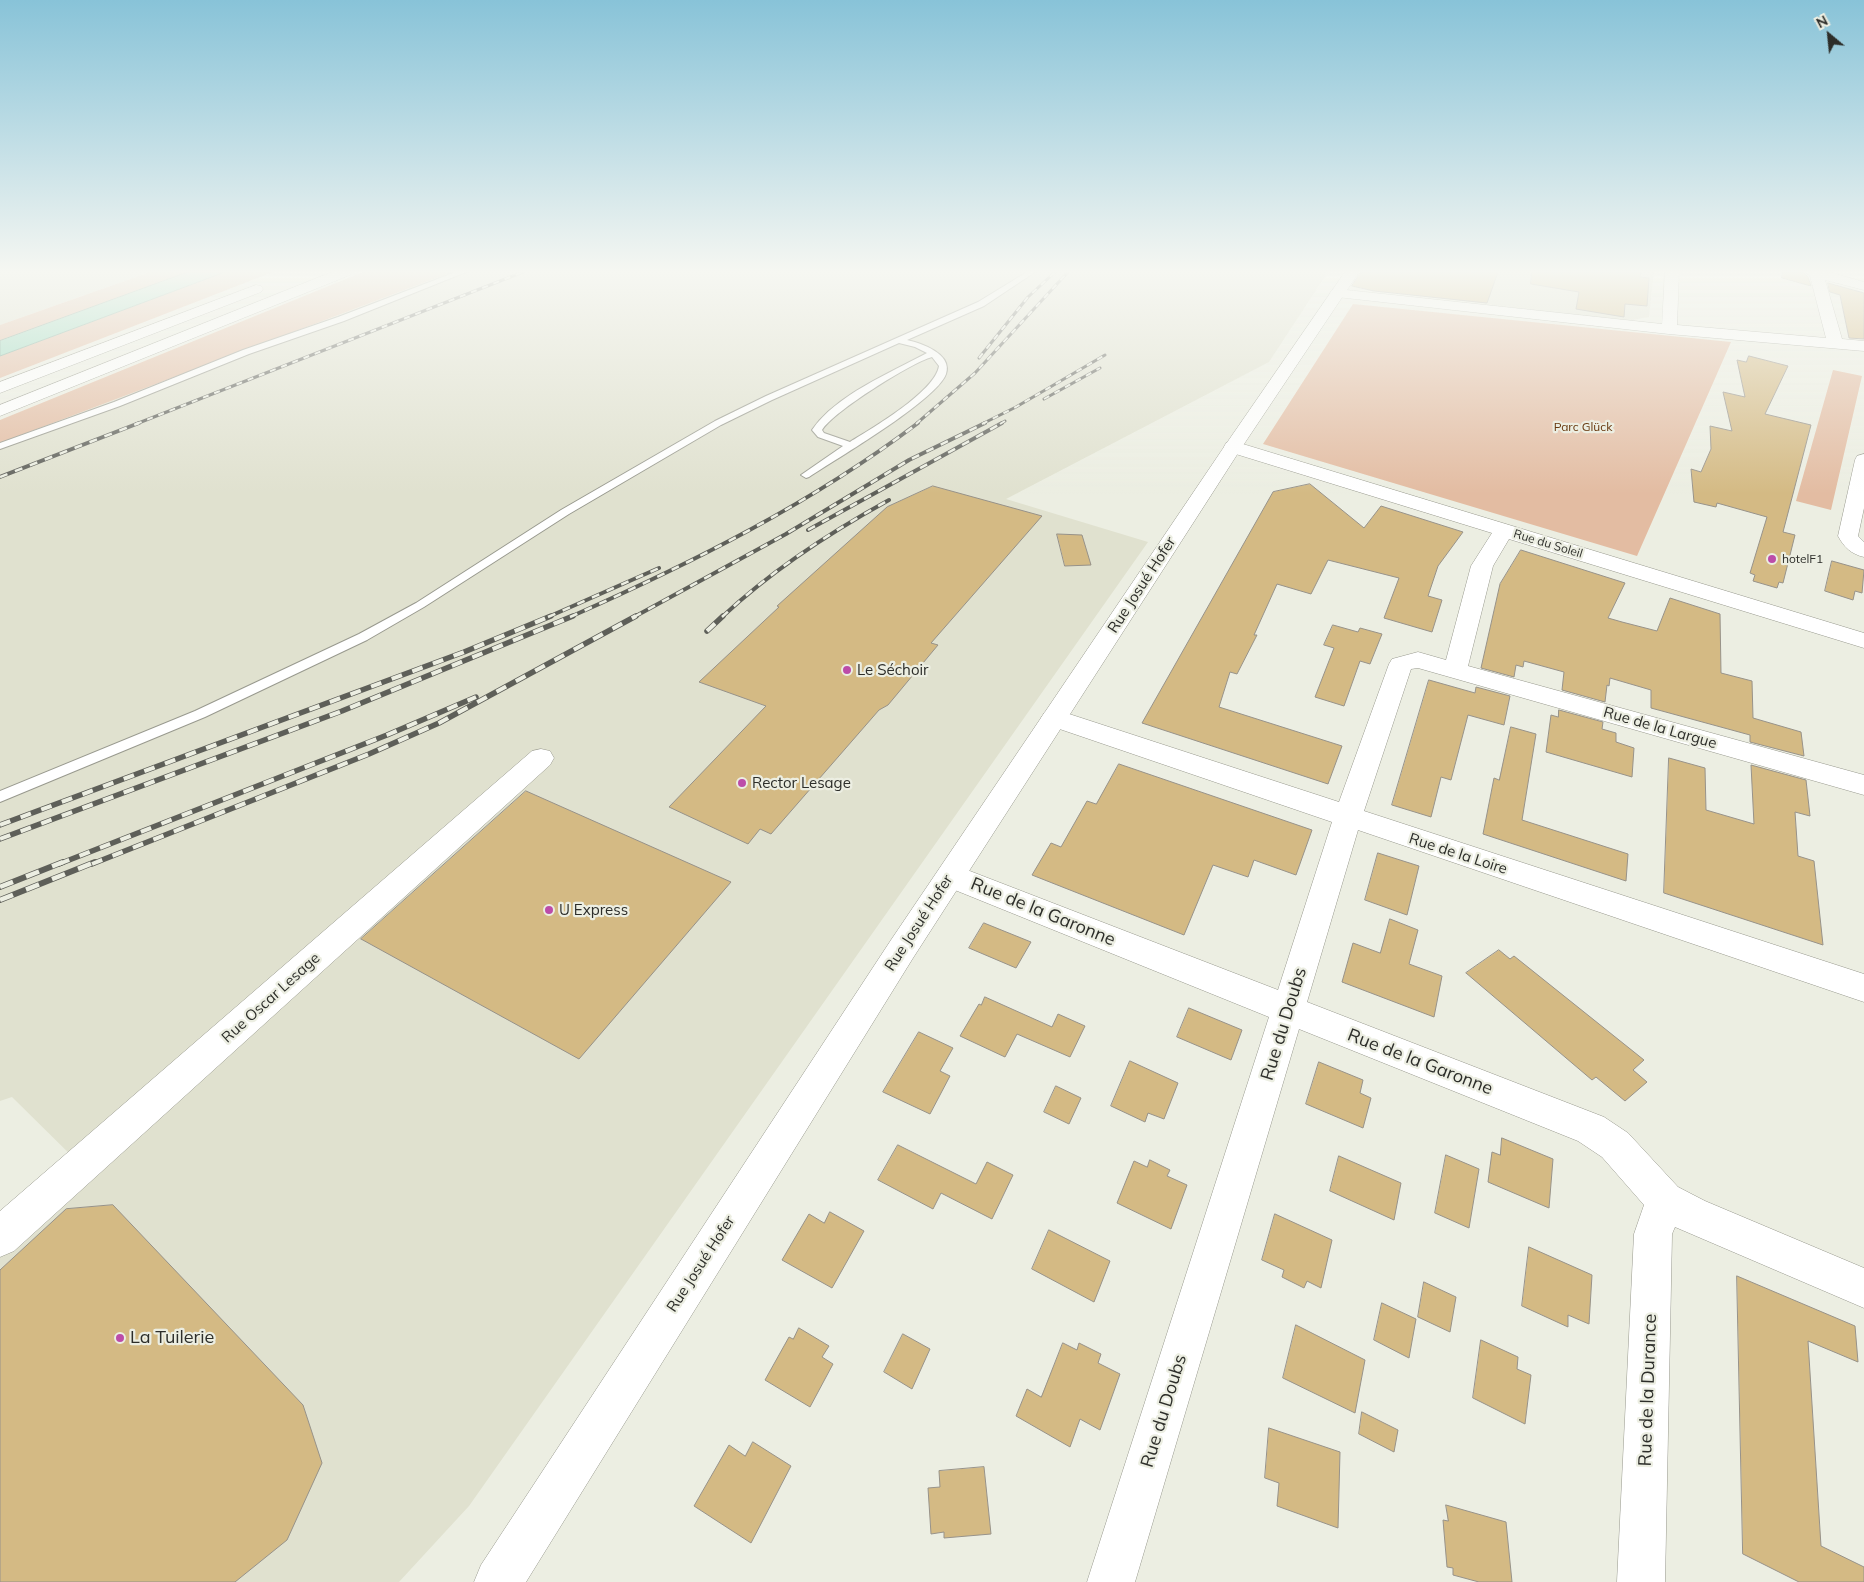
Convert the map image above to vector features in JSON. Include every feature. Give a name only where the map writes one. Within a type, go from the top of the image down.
[{"type":"main road","points":[[0,388],[109,346]]},
{"type":"main road","points":[[0,411],[162,346]]},
{"type":"main road","name":"Rue Josué Hofer","points":[[498,1582],[951,876],[1233,447],[1302,346]]},
{"type":"main road","name":"Rue du Soleil","points":[[1233,447],[1864,641]]},
{"type":"main road","points":[[1864,460],[1848,536],[1852,543],[1864,550]]},
{"type":"main road","points":[[1455,670],[1482,566],[1504,530]]},
{"type":"main road","name":"Rue du Doubs","points":[[1111,1582],[1348,818],[1401,664],[1410,660],[1418,660],[1455,670]]},
{"type":"main road","name":"Rue de la Largue","points":[[1455,670],[1864,785]]},
{"type":"main road","name":"Rue de la Loire","points":[[1054,718],[1348,818],[1864,988]]},
{"type":"main road","name":"Rue Oscar Lesage","points":[[0,1237],[541,758]]},
{"type":"main road","name":"Rue de la Garonne","points":[[951,876],[1591,1129],[1616,1145],[1666,1200],[1691,1215],[1864,1288]]},
{"type":"main road","name":"Rue de la Durance","points":[[1641,1582],[1653,1234],[1666,1200]]},
{"type":"lane","points":[[0,446],[117,404],[264,346]]},
{"type":"lane","points":[[0,797],[200,714],[363,638],[420,605],[565,512],[718,423],[769,398],[888,346]]},
{"type":"lane","points":[[806,475],[904,411],[936,383],[942,374],[942,366],[932,353],[919,346]]},
{"type":"lane","points":[[851,446],[821,435],[817,430],[818,426],[836,409],[932,353]]},
{"type":"shaded area","points":[[0,346],[27,346],[0,356]]},
{"type":"shaded area","points":[[257,346],[1280,346],[1269,362],[1006,499],[1148,542],[469,1506],[399,1582],[0,1582],[0,1253],[89,1173],[12,1097],[0,1101],[0,443]]},
{"type":"green space","points":[[27,346],[83,346],[0,378],[0,356]]},
{"type":"green space","points":[[182,346],[257,346],[0,443],[0,420]]},
{"type":"green space","name":"Parc Glück","points":[[1326,346],[1729,346],[1637,556],[1263,444]]},
{"type":"green space","points":[[1833,370],[1862,376],[1831,510],[1796,501]]},
{"type":"building","points":[[1749,356],[1788,366],[1765,414],[1811,425],[1783,532],[1795,535],[1783,583],[1779,582],[1777,588],[1753,581],[1755,575],[1750,573],[1767,517],[1717,503],[1716,507],[1694,502],[1691,469],[1701,472],[1711,449],[1710,426],[1732,431],[1723,392],[1745,397],[1737,360],[1746,362]]},
{"type":"building","points":[[1310,484],[1364,528],[1381,506],[1463,532],[1438,566],[1428,596],[1442,600],[1432,632],[1384,618],[1399,578],[1328,560],[1311,594],[1277,584],[1254,635],[1257,635],[1237,674],[1230,672],[1219,707],[1342,746],[1328,784],[1142,723],[1273,492]]},
{"type":"building","points":[[933,486],[1042,516],[931,643],[938,645],[888,705],[879,710],[771,834],[760,829],[748,844],[669,807],[766,706],[699,682],[779,607],[777,606],[887,507]]},
{"type":"building","points":[[1057,534],[1082,535],[1091,565],[1065,566]]},
{"type":"building","points":[[1521,550],[1625,583],[1608,618],[1657,631],[1670,598],[1720,614],[1721,673],[1752,681],[1753,718],[1801,732],[1804,756],[1750,742],[1750,735],[1651,708],[1651,690],[1610,678],[1609,686],[1607,685],[1605,702],[1562,690],[1564,672],[1524,661],[1523,667],[1516,665],[1514,677],[1481,668],[1500,584]]},
{"type":"building","points":[[1832,561],[1864,570],[1862,593],[1855,591],[1853,600],[1825,591]]},
{"type":"building","points":[[1333,625],[1358,632],[1360,628],[1382,634],[1370,664],[1360,661],[1344,706],[1315,697],[1334,648],[1324,645]]},
{"type":"building","points":[[1429,680],[1475,693],[1476,687],[1510,696],[1504,725],[1468,715],[1451,780],[1441,777],[1431,817],[1392,805]]},
{"type":"building","points":[[1559,710],[1603,722],[1602,729],[1616,733],[1616,742],[1634,748],[1632,777],[1546,752],[1551,715],[1558,717]]},
{"type":"building","points":[[1511,727],[1536,734],[1522,820],[1628,854],[1626,881],[1483,834],[1494,778],[1499,780]]},
{"type":"building","points":[[1669,758],[1705,768],[1706,810],[1754,824],[1751,765],[1806,780],[1810,816],[1795,812],[1798,856],[1814,861],[1823,945],[1664,893]]},
{"type":"building","points":[[1119,764],[1312,830],[1296,875],[1254,860],[1248,877],[1213,865],[1184,935],[1032,875],[1051,843],[1061,847],[1087,801],[1096,804]]},
{"type":"building","name":"U Express","points":[[526,791],[731,882],[579,1059],[361,939]]},
{"type":"building","points":[[1378,853],[1419,866],[1407,915],[1365,900]]},
{"type":"building","points":[[1390,919],[1418,930],[1409,964],[1442,976],[1434,1017],[1342,982],[1353,943],[1380,953]]},
{"type":"building","points":[[984,923],[1031,942],[1016,968],[969,948]]},
{"type":"building","points":[[1499,950],[1510,959],[1514,956],[1644,1060],[1633,1070],[1647,1082],[1625,1101],[1596,1077],[1592,1080],[1466,973]]},
{"type":"building","points":[[985,997],[1052,1027],[1058,1014],[1085,1026],[1070,1057],[1017,1034],[1005,1057],[960,1036]]},
{"type":"building","points":[[1189,1008],[1242,1030],[1231,1060],[1177,1037]]},
{"type":"building","points":[[919,1032],[953,1048],[940,1071],[950,1076],[930,1114],[883,1092]]},
{"type":"building","points":[[1130,1061],[1178,1083],[1164,1119],[1148,1113],[1145,1122],[1111,1106]]},
{"type":"building","points":[[1319,1062],[1363,1080],[1360,1093],[1371,1098],[1363,1128],[1306,1104]]},
{"type":"building","points":[[1056,1086],[1081,1098],[1069,1124],[1044,1112]]},
{"type":"building","points":[[1502,1138],[1553,1159],[1549,1208],[1488,1182],[1492,1152],[1500,1155]]},
{"type":"building","points":[[898,1145],[976,1184],[987,1162],[1013,1175],[992,1219],[941,1193],[933,1209],[878,1180]]},
{"type":"building","points":[[1446,1155],[1479,1169],[1469,1228],[1435,1213]]},
{"type":"building","points":[[1339,1156],[1401,1183],[1394,1220],[1330,1191]]},
{"type":"building","points":[[1150,1160],[1170,1170],[1167,1176],[1187,1185],[1171,1229],[1117,1203],[1134,1161],[1147,1167]]},
{"type":"building","name":"La Tuilerie","points":[[113,1205],[303,1405],[322,1463],[287,1540],[235,1582],[0,1582],[0,1270],[66,1209]]},
{"type":"building","points":[[830,1212],[864,1231],[832,1288],[782,1260],[809,1214],[824,1223]]},
{"type":"building","points":[[1275,1214],[1332,1240],[1321,1288],[1307,1281],[1304,1288],[1282,1277],[1284,1270],[1262,1260]]},
{"type":"building","points":[[1049,1230],[1110,1261],[1094,1302],[1032,1269]]},
{"type":"building","points":[[1529,1247],[1592,1275],[1589,1324],[1568,1315],[1568,1327],[1522,1306]]},
{"type":"building","points":[[1737,1276],[1855,1326],[1858,1362],[1808,1341],[1821,1546],[1864,1567],[1864,1582],[1799,1582],[1743,1554]]},
{"type":"building","points":[[1424,1282],[1456,1297],[1450,1332],[1418,1317]]},
{"type":"building","points":[[1382,1303],[1416,1319],[1409,1358],[1374,1340]]},
{"type":"building","points":[[1296,1325],[1365,1360],[1355,1413],[1283,1378]]},
{"type":"building","points":[[799,1328],[829,1346],[822,1357],[833,1364],[810,1407],[765,1380],[789,1337],[793,1339]]},
{"type":"building","points":[[903,1334],[930,1349],[912,1389],[884,1372]]},
{"type":"building","points":[[1481,1340],[1518,1357],[1517,1369],[1531,1375],[1525,1424],[1473,1398]]},
{"type":"building","points":[[1063,1343],[1077,1350],[1079,1343],[1101,1354],[1098,1363],[1120,1374],[1100,1430],[1080,1419],[1070,1447],[1016,1416],[1027,1389],[1041,1397]]},
{"type":"building","points":[[1362,1412],[1398,1430],[1394,1452],[1359,1434]]},
{"type":"building","points":[[1269,1428],[1340,1452],[1338,1528],[1277,1506],[1279,1483],[1265,1478]]},
{"type":"building","points":[[753,1442],[791,1466],[751,1543],[694,1506],[729,1445],[745,1456]]},
{"type":"building","points":[[984,1467],[991,1534],[944,1538],[944,1532],[931,1534],[928,1488],[940,1487],[939,1471]]},
{"type":"building","points":[[1446,1505],[1506,1522],[1512,1582],[1479,1582],[1453,1575],[1453,1568],[1447,1567],[1443,1520],[1448,1521]]},
{"type":"railway","points":[[136,424],[335,346]]},
{"type":"railway","points":[[979,358],[989,346]]},
{"type":"railway","points":[[916,424],[975,373],[1000,346]]},
{"type":"railway","points":[[982,424],[1016,407],[1105,355]]},
{"type":"railway","points":[[1044,399],[1100,368]]},
{"type":"railway","points":[[1000,424],[1005,421]]},
{"type":"railway","points":[[0,477],[139,423]]},
{"type":"railway","points":[[570,617],[661,575],[750,530],[836,479],[918,423]]},
{"type":"railway","points":[[634,617],[786,534],[909,460],[985,423]]},
{"type":"railway","points":[[808,530],[1002,423]]},
{"type":"railway","points":[[722,617],[802,553],[889,500]]},
{"type":"railway","points":[[548,617],[659,568]]},
{"type":"railway","points":[[0,825],[464,652],[551,616]]},
{"type":"railway","points":[[0,839],[342,711],[573,616]]},
{"type":"railway","points":[[92,864],[369,754],[439,723],[636,616]]},
{"type":"railway","points":[[707,631],[723,616]]},
{"type":"railway","points":[[59,864],[387,735],[476,697]]},
{"type":"railway","points":[[0,887],[63,862]]},
{"type":"railway","points":[[0,900],[95,862]]},
{"type":"place","name":"hotelF1","points":[[1772,559]]},
{"type":"place","name":"Le Séchoir","points":[[847,670]]},
{"type":"place","name":"Rector Lesage","points":[[742,783]]},
{"type":"place","name":"U Express","points":[[549,910]]},
{"type":"place","name":"La Tuilerie","points":[[120,1338]]}]
